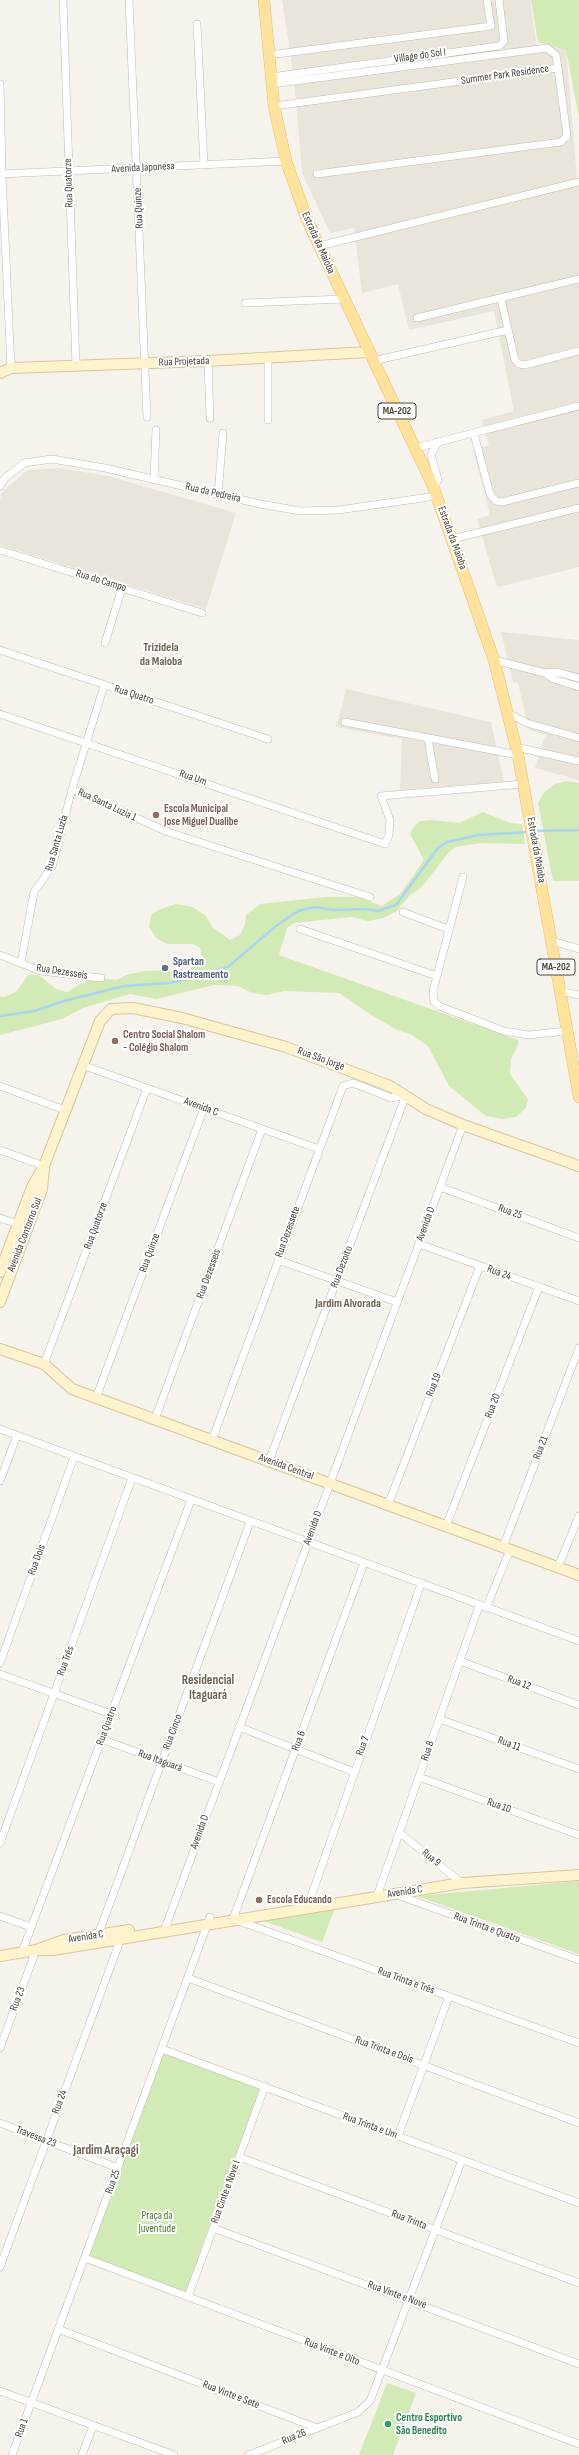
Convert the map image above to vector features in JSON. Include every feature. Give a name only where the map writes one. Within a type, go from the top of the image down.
[{"type":"main road","name":"Estrada da Maioba","points":[[264,0],[274,106],[286,161],[319,246],[435,491],[494,660],[524,784],[567,1031],[575,1054],[579,1097]]},
{"type":"street","name":"Rua Quatorze","points":[[64,0],[76,366]]},
{"type":"street","name":"Rua Quinze","points":[[128,0],[146,364],[147,417]]},
{"type":"street","points":[[487,0],[490,26]]},
{"type":"street","name":"Village do Sol I","points":[[271,81],[292,74],[499,46],[504,41],[498,0]]},
{"type":"street","points":[[197,24],[204,165]]},
{"type":"street","name":"Village do Sol I","points":[[269,55],[502,24]]},
{"type":"street","points":[[271,81],[547,48],[556,56],[558,68]]},
{"type":"street","name":"Summer Park Residence","points":[[274,106],[558,68],[567,136],[561,142],[317,174]]},
{"type":"street","points":[[0,84],[1,174],[11,368]]},
{"type":"street","name":"Avenida Japonesa","points":[[1,174],[137,169],[286,161]]},
{"type":"street","points":[[319,246],[579,182]]},
{"type":"street","points":[[417,318],[579,279]]},
{"type":"street","points":[[245,303],[343,299]]},
{"type":"street","points":[[501,299],[515,360],[519,364],[525,365],[579,351]]},
{"type":"street","points":[[371,357],[508,330]]},
{"type":"street","name":"Rua Projetada","points":[[0,373],[11,368],[371,357]]},
{"type":"street","points":[[268,359],[268,420]]},
{"type":"street","points":[[208,362],[210,418]]},
{"type":"street","points":[[415,448],[579,406]]},
{"type":"street","points":[[154,479],[156,430]]},
{"type":"street","points":[[218,495],[223,433]]},
{"type":"street","points":[[474,434],[490,494],[496,501],[502,502],[579,483]]},
{"type":"street","points":[[435,491],[438,480],[431,455],[438,442]]},
{"type":"street","name":"Rua da Pedreira","points":[[0,486],[4,479],[24,463],[52,459],[154,479],[218,495],[300,511],[338,510],[435,491]]},
{"type":"street","points":[[452,539],[579,508]]},
{"type":"street","name":"Rua do Campo","points":[[0,550],[202,613]]},
{"type":"street","points":[[105,643],[122,588]]},
{"type":"street","name":"Rua Quatro","points":[[0,650],[104,686],[268,739]]},
{"type":"street","points":[[494,660],[545,673],[554,679],[579,687]]},
{"type":"street","points":[[545,673],[556,672],[579,678]]},
{"type":"street","points":[[72,789],[104,686]]},
{"type":"street","points":[[508,713],[527,723],[579,738]]},
{"type":"street","name":"Rua Um","points":[[0,714],[86,741],[385,844],[389,835],[390,820],[380,796],[524,784]]},
{"type":"street","points":[[345,722],[428,739],[579,761]]},
{"type":"street","points":[[428,739],[435,779]]},
{"type":"street","name":"Rua Santa Luzia 1","points":[[72,789],[143,822],[370,897]]},
{"type":"street","name":"Rua Santa Luzia","points":[[21,963],[34,892],[52,867],[72,789]]},
{"type":"street","points":[[463,877],[448,929],[433,999],[439,1006],[504,1031],[528,1035],[567,1031]]},
{"type":"street","points":[[403,912],[448,929]]},
{"type":"street","points":[[300,929],[437,976]]},
{"type":"street","points":[[552,941],[579,949]]},
{"type":"street","name":"Rua Dezesseis","points":[[0,956],[41,971],[101,978]]},
{"type":"street","points":[[560,990],[579,995]]},
{"type":"street","name":"Rua São Jorge","points":[[82,1065],[100,1021],[107,1012],[119,1008],[133,1008],[226,1029],[286,1047],[346,1068],[390,1086],[426,1109],[463,1125],[579,1166]]},
{"type":"street","name":"Avenida C","points":[[82,1065],[319,1149]]},
{"type":"street","name":"Avenida Contorno Sul","points":[[0,1272],[32,1187],[44,1166],[82,1065]]},
{"type":"street","name":"Rua Dezessete","points":[[212,1440],[343,1086],[352,1083],[391,1098],[406,1095]]},
{"type":"street","points":[[0,1086],[65,1110]]},
{"type":"street","name":"Rua Quatorze","points":[[44,1364],[147,1088]]},
{"type":"street","name":"Rua Dezoito","points":[[270,1461],[406,1095]]},
{"type":"street","name":"Rua Quinze","points":[[96,1398],[204,1108]]},
{"type":"street","name":"Avenida D","points":[[165,1928],[463,1125]]},
{"type":"street","name":"Rua Dezesseis","points":[[155,1420],[262,1129]]},
{"type":"street","points":[[0,1150],[44,1166]]},
{"type":"street","name":"Avenida Contorno Sul","points":[[0,1302],[42,1189],[44,1166]]},
{"type":"street","name":"Rua 25","points":[[440,1187],[579,1238]]},
{"type":"street","points":[[0,1218],[18,1224]]},
{"type":"street","name":"Rua 24","points":[[419,1244],[579,1301]]},
{"type":"street","points":[[278,1260],[397,1302]]},
{"type":"street","name":"Rua 19","points":[[388,1505],[480,1266]]},
{"type":"street","name":"Rua 20","points":[[446,1526],[539,1287]]},
{"type":"street","name":"Rua 21","points":[[507,1548],[579,1348]]},
{"type":"street","name":"Avenida Central","points":[[0,1349],[44,1364],[66,1385],[96,1398],[579,1575]]},
{"type":"street","points":[[0,1429],[250,1522],[579,1641]]},
{"type":"street","points":[[0,1481],[17,1435]]},
{"type":"street","name":"Rua Dois","points":[[0,1663],[74,1457]]},
{"type":"street","name":"Rua Três","points":[[0,1843],[132,1478]]},
{"type":"street","name":"Rua Quatro","points":[[22,1952],[191,1500]]},
{"type":"street","points":[[558,1567],[579,1516]]},
{"type":"street","name":"Rua Cinco","points":[[97,1939],[250,1522]]},
{"type":"street","name":"Rua 8","points":[[377,1896],[460,1661],[507,1548]]},
{"type":"street","name":"Rua 6","points":[[233,1919],[364,1563]]},
{"type":"street","name":"Rua 7","points":[[307,1908],[421,1584]]},
{"type":"street","name":"Rua 12","points":[[460,1661],[579,1705]]},
{"type":"street","points":[[0,1674],[111,1714]]},
{"type":"street","name":"Rua 11","points":[[439,1719],[579,1769]]},
{"type":"street","points":[[239,1727],[354,1772]]},
{"type":"street","name":"Rua Itaguará","points":[[102,1740],[219,1782]]},
{"type":"street","name":"Rua 10","points":[[419,1777],[579,1835]]},
{"type":"street","name":"Rua 9","points":[[400,1833],[462,1883]]},
{"type":"street","name":"Avenida C","points":[[0,1956],[36,1950],[53,1950],[97,1939],[209,1920],[233,1919],[462,1883],[579,1875]]},
{"type":"street","name":"Rua Trinta e Quatro","points":[[395,1894],[579,1960]]},
{"type":"street","points":[[0,1916],[31,1927]]},
{"type":"street","name":"Rua Trinta e Três","points":[[233,1919],[579,2043]]},
{"type":"street","name":"Rua 25","points":[[31,2402],[209,1920]]},
{"type":"street","name":"Avenida C","points":[[97,1939],[121,1938],[165,1928]]},
{"type":"street","name":"Rua 24","points":[[0,2267],[121,1938]]},
{"type":"street","name":"Rua 23","points":[[0,2048],[36,1950]]},
{"type":"street","name":"Rua Trinta e Dois","points":[[188,1978],[579,2124]]},
{"type":"street","points":[[398,2136],[449,1996]]},
{"type":"street","name":"Rua Trinta e Um","points":[[162,2049],[579,2203]]},
{"type":"street","name":"Rua Cinte e Nove I","points":[[188,2298],[265,2086]]},
{"type":"street","name":"Travessa 23","points":[[0,2123],[118,2168]]},
{"type":"street","name":"Rua Trinta","points":[[239,2157],[579,2283]]},
{"type":"street","points":[[317,2428],[366,2407],[370,2401],[462,2160]]},
{"type":"street","name":"Rua Vinte e Nove","points":[[213,2228],[409,2299],[579,2364]]},
{"type":"street","name":"Rua Vinte e Oito","points":[[84,2258],[579,2444]]},
{"type":"street","name":"Rua Vinte e Sete","points":[[58,2329],[317,2428]]},
{"type":"street","points":[[0,2391],[174,2455]]},
{"type":"street","name":"Rua 1","points":[[12,2455],[31,2402]]},
{"type":"street","points":[[82,2455],[93,2426]]},
{"type":"street","name":"Rua 26","points":[[249,2455],[317,2428]]},
{"type":"shaded area","points":[[282,0],[530,0],[537,47],[551,45],[566,50],[577,178],[579,177],[579,567],[497,587],[477,519],[490,515],[473,449],[489,446],[482,420],[514,411],[494,311],[409,330],[398,284],[362,293],[354,228],[330,233],[302,173],[294,78]]},
{"type":"shaded area","points":[[58,468],[108,476],[236,513],[206,609],[0,545],[0,499],[3,491],[28,470]]},
{"type":"shaded area","points":[[501,632],[579,640],[579,780],[535,768],[544,738],[547,735],[529,730],[518,683],[513,682]]},
{"type":"shaded area","points":[[346,689],[491,722],[504,782],[400,790],[402,739],[336,727]]},
{"type":"green space","points":[[531,0],[579,0],[579,118],[566,50],[538,42]]},
{"type":"green space","points":[[567,781],[579,783],[579,881],[553,881],[538,803],[544,793],[555,784]]},
{"type":"green space","points":[[483,812],[510,823],[522,824],[525,844],[481,843],[456,847],[449,852],[421,888],[410,895],[397,911],[383,918],[368,921],[351,917],[294,923],[287,928],[279,955],[518,1040],[518,1045],[511,1059],[510,1074],[528,1099],[526,1108],[516,1117],[502,1119],[486,1116],[449,1086],[428,1046],[412,1035],[397,1030],[373,1016],[339,993],[284,991],[267,995],[252,993],[238,986],[214,985],[157,999],[130,994],[83,1008],[62,1019],[0,1035],[0,996],[4,997],[16,992],[28,975],[39,975],[56,989],[67,992],[80,984],[101,978],[117,980],[126,975],[144,971],[185,970],[196,967],[202,957],[200,948],[193,944],[167,944],[156,938],[149,927],[151,915],[158,910],[176,904],[193,907],[206,916],[212,927],[230,940],[240,935],[245,924],[246,915],[260,904],[325,897],[358,897],[382,906],[401,893],[424,860],[410,834],[420,821],[432,820],[459,823]]},
{"type":"green space","points":[[579,1881],[579,1954],[417,1896]]},
{"type":"green space","points":[[335,1908],[322,1942],[261,1920]]},
{"type":"green space","name":"Praça da Juventude","points":[[162,2049],[265,2086],[188,2297],[85,2258]]},
{"type":"green space","name":"Centro Esportivo São Benedito","points":[[387,2383],[416,2393],[393,2455],[359,2455]]},
{"type":"waterway","points":[[534,831],[579,830]]},
{"type":"waterway","points":[[0,1016],[35,1011],[64,1001],[124,986],[170,983],[204,975],[228,967],[276,926],[298,911],[315,907],[333,910],[366,909],[378,911],[396,905],[438,848],[447,842],[479,835],[529,832]]},
{"type":"place","name":"Escola Municipal Jose Miguel Dualibe","points":[[156,815]]},
{"type":"place","name":"Spartan Rastreamento","points":[[165,968]]},
{"type":"place","name":"Centro Social Shalom - Colégio Shalom","points":[[115,1041]]},
{"type":"place","name":"Escola Educando","points":[[259,1900]]},
{"type":"place","name":"Centro Esportivo São Benedito","points":[[388,2424]]},
{"type":"district","name":"Trizidela da Maioba","points":[[161,655]]},
{"type":"district","name":"Jardim Alvorada","points":[[348,1304]]},
{"type":"district","name":"Residencial Itaguará","points":[[208,1688]]},
{"type":"district","name":"Jardim Araçagi","points":[[106,2151]]}]
